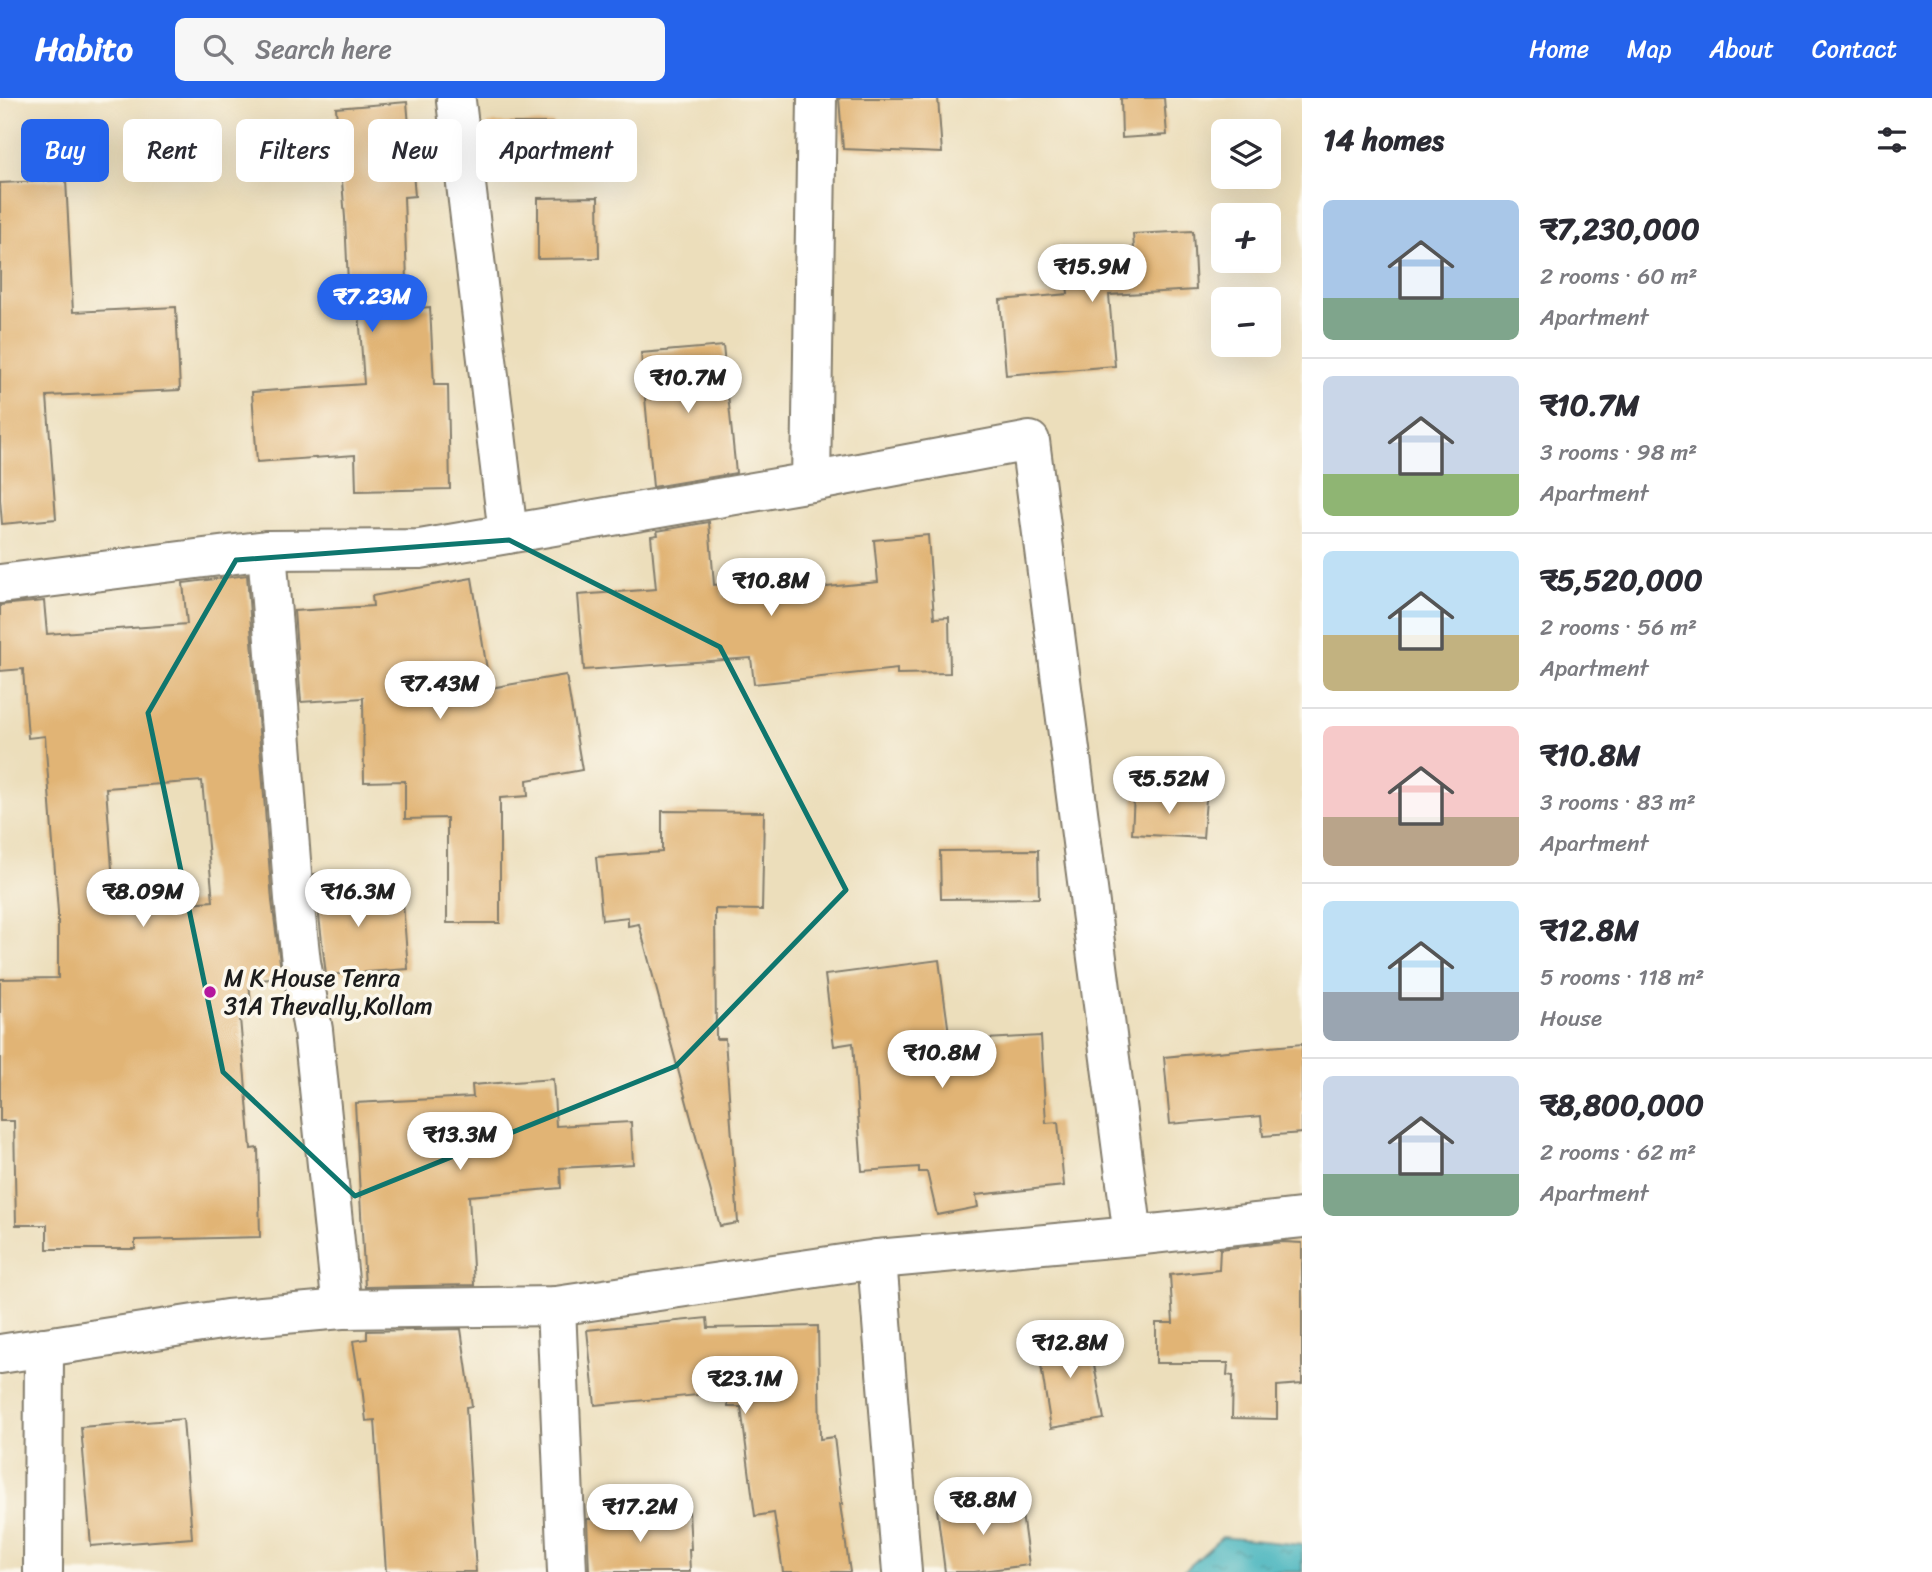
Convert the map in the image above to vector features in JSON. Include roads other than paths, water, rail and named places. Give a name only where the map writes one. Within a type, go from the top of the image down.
[{"type":"street","points":[[811,482],[817,98]]},
{"type":"street","points":[[456,101],[508,534]]},
{"type":"street","points":[[0,584],[267,550],[420,549],[811,482],[1030,441],[1133,1236]]},
{"type":"street","points":[[267,550],[294,899],[314,1043],[342,1309]]},
{"type":"street","points":[[0,1354],[227,1319],[342,1309],[556,1306],[877,1259],[1302,1218]]},
{"type":"street","points":[[877,1259],[902,1572]]},
{"type":"street","points":[[556,1306],[567,1572]]},
{"type":"street","points":[[43,1572],[44,1347]]},
{"type":"water","points":[[1222,1537],[1302,1545],[1302,1572],[1183,1572]]},
{"type":"place","name":"M K House Tenra 31A Thevally,Kollam","points":[[210,992]]}]
